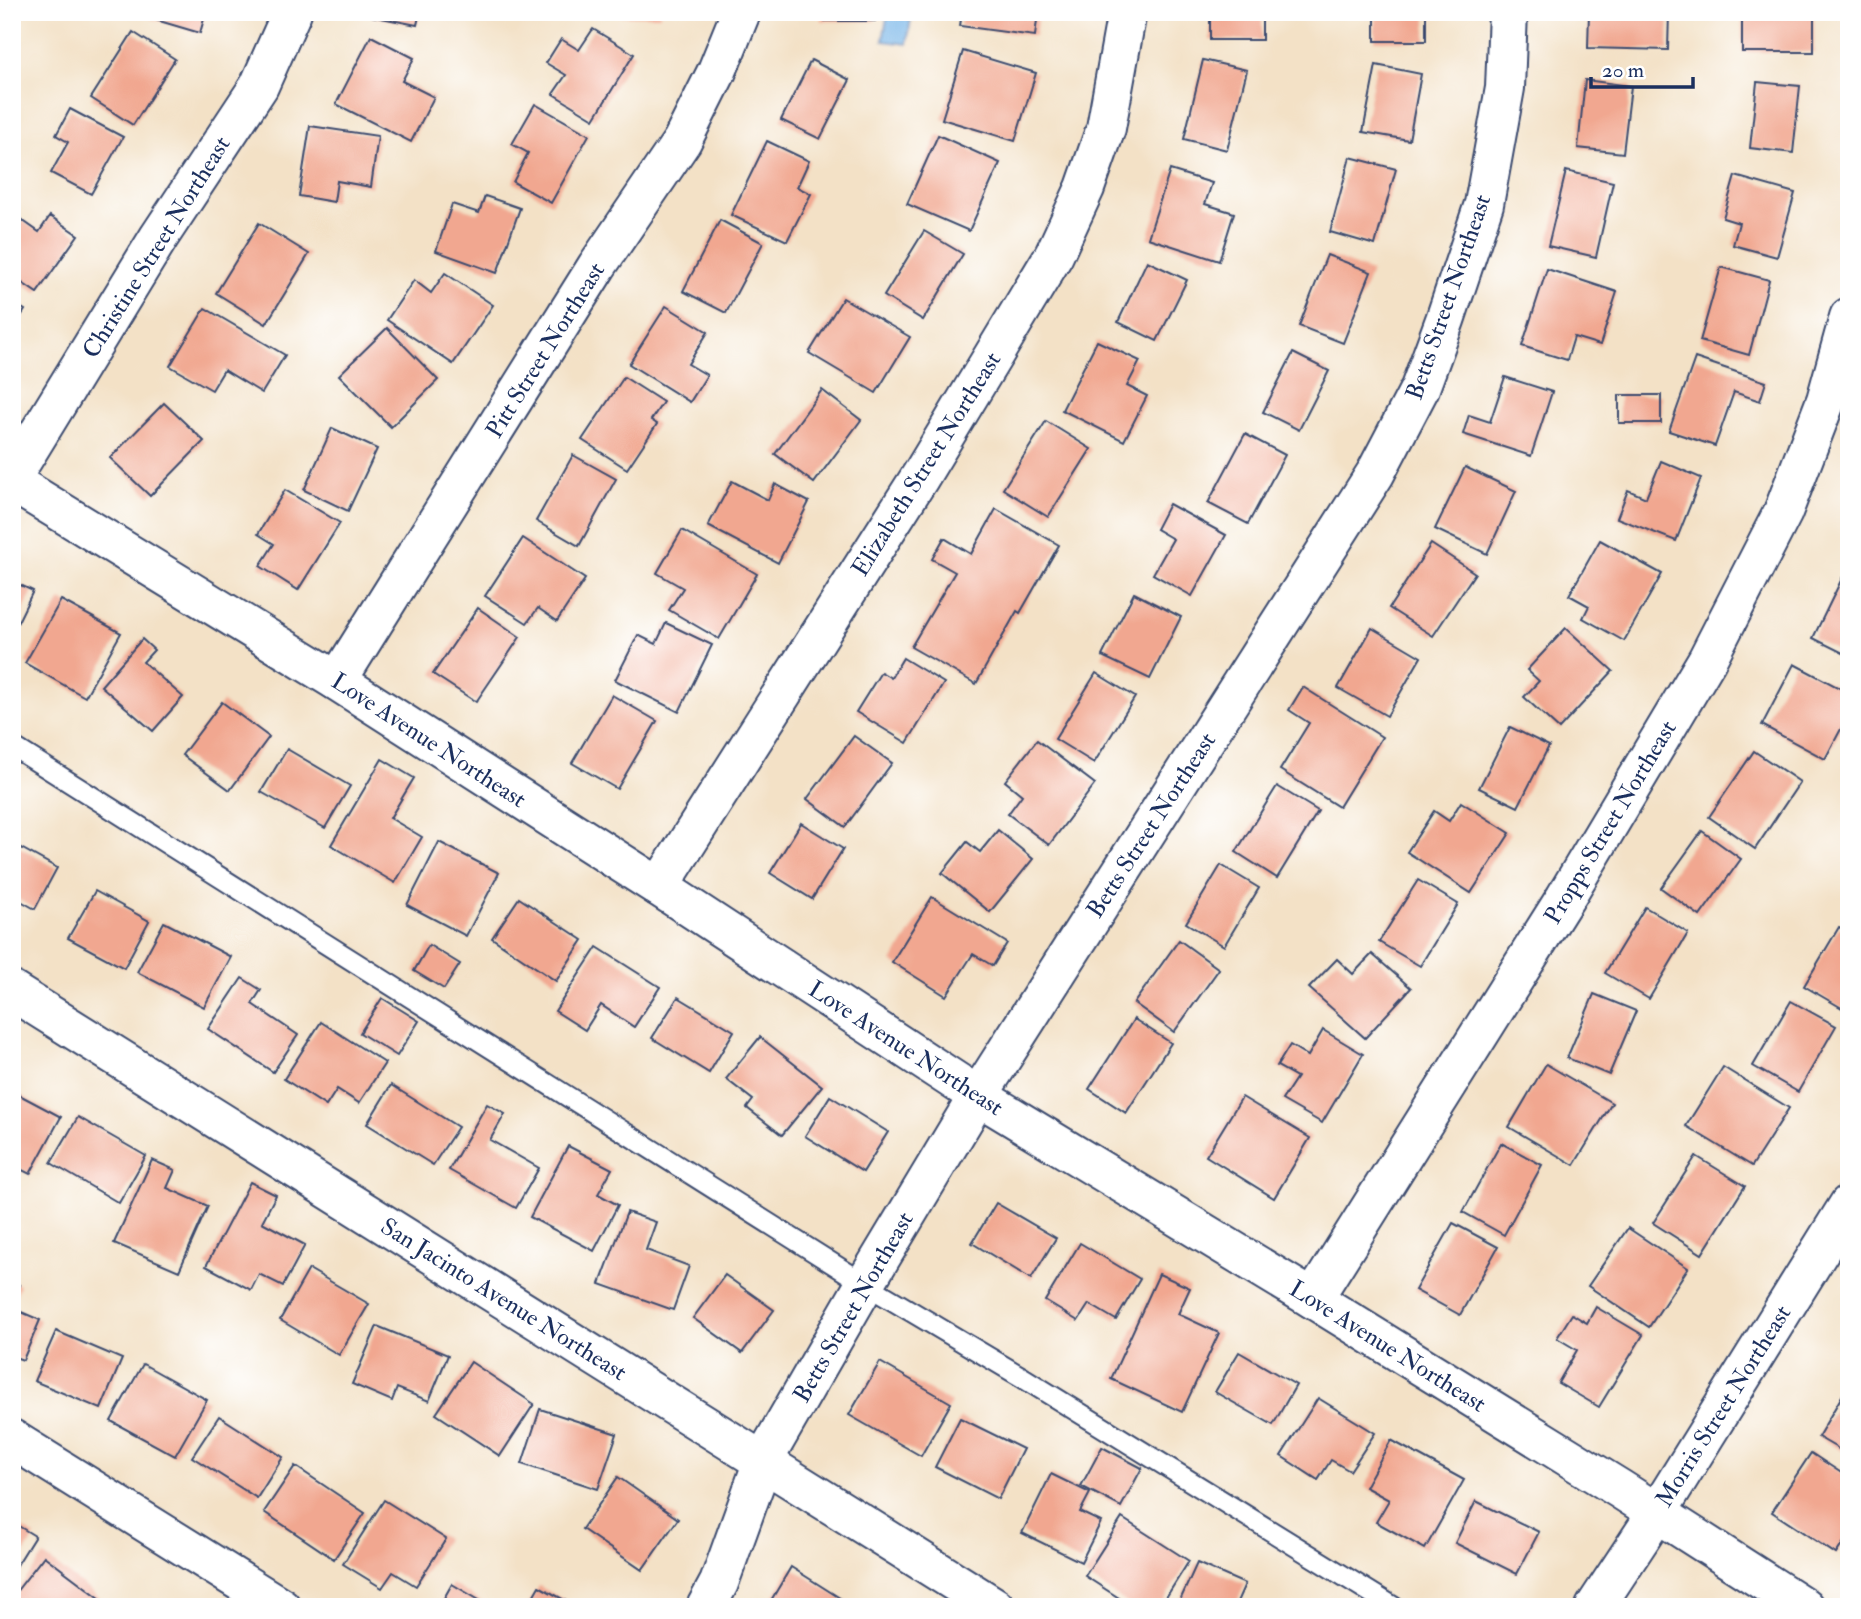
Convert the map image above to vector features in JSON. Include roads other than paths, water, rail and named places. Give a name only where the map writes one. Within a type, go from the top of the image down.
[{"type":"street","name":"Christine Street Northeast","points":[[12,479],[159,237],[260,86],[292,12]]},
{"type":"street","name":"Pitt Street Northeast","points":[[337,681],[597,267],[682,141],[717,71],[741,12]]},
{"type":"street","name":"Elizabeth Street Northeast","points":[[659,887],[920,477],[1054,255],[1085,188],[1107,128],[1127,12]]},
{"type":"street","name":"Betts Street Northeast","points":[[706,1607],[719,1583],[763,1461],[864,1284],[978,1096],[1375,474],[1420,388],[1484,204],[1505,88],[1508,12]]},
{"type":"street","name":"Propps Street Northeast","points":[[1313,1299],[1565,898],[1707,660],[1783,512],[1826,400],[1849,317]]},
{"type":"street","name":"Love Avenue Northeast","points":[[12,479],[337,681],[978,1096],[1313,1299],[1804,1607]]},
{"type":"street","name":"San Jacinto Avenue Northeast","points":[[12,991],[763,1461],[985,1604]]},
{"type":"street","name":"Morris Street Northeast","points":[[1595,1607],[1657,1513],[1849,1205]]},
{"type":"street","points":[[12,1439],[281,1607]]},
{"type":"lane","points":[[12,746],[864,1284],[1020,1376],[1394,1607]]},
{"type":"water","points":[[888,12],[912,12],[907,44],[883,41]]}]
